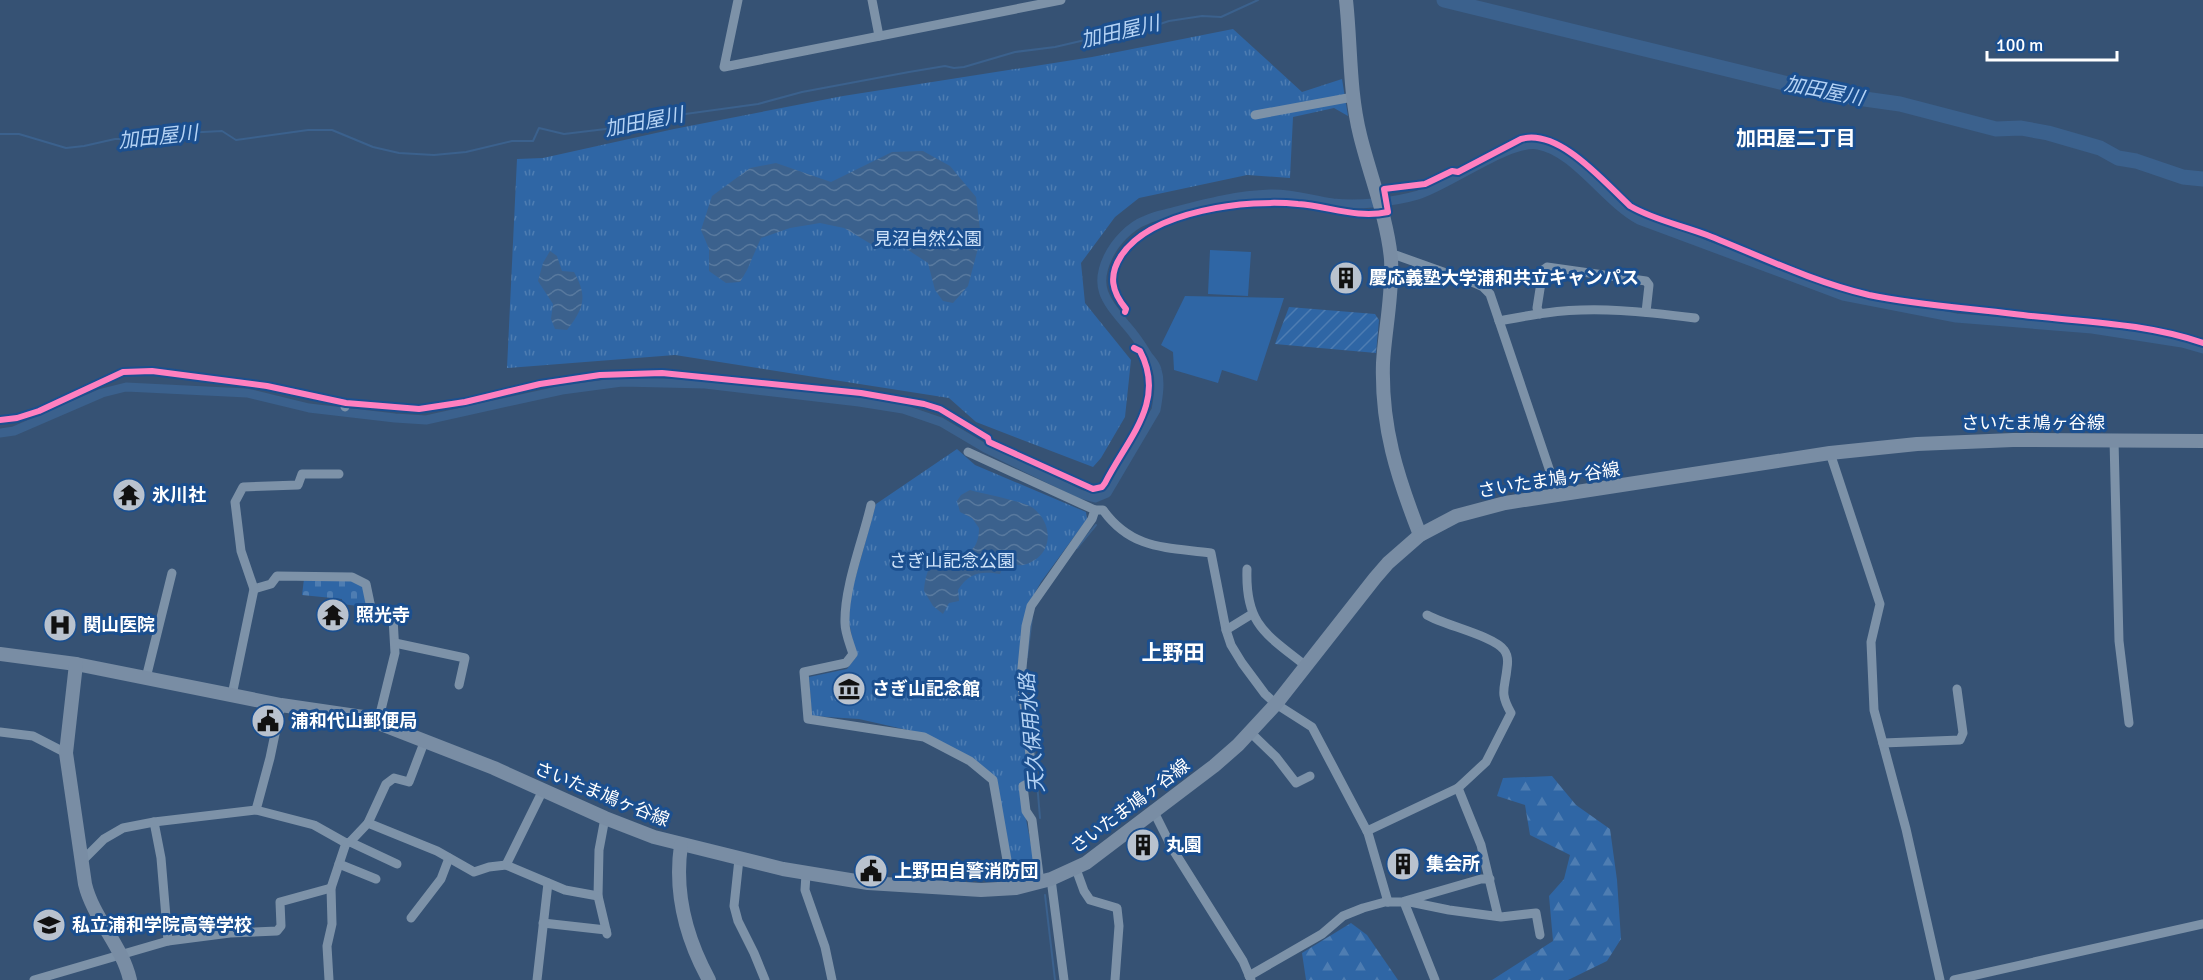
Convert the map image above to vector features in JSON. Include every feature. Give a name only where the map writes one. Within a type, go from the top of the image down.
[{"type":"main road","points":[[1346,0],[1353,97],[1360,135],[1377,193],[1390,253],[1390,286],[1383,360],[1384,412],[1395,468],[1420,535]]},
{"type":"main road","name":"さいたま鳩ヶ谷線","points":[[0,654],[76,664],[281,705],[350,714],[425,740],[605,818],[681,845],[739,859],[806,874],[868,883],[981,890],[1016,888],[1046,881],[1076,869],[1108,848],[1215,765],[1276,704],[1388,563],[1420,535],[1474,509],[1504,502],[1830,453],[1896,446],[1962,441],[2203,441]]},
{"type":"main road","points":[[76,664],[66,753],[87,893],[121,954],[130,980]]},
{"type":"main road","points":[[681,845],[678,874],[682,911],[688,932],[709,980]]},
{"type":"street","points":[[738,0],[724,67],[879,36],[1018,4],[1061,0]]},
{"type":"street","points":[[872,0],[879,36]]},
{"type":"street","points":[[1256,115],[1353,97]]},
{"type":"street","points":[[1390,253],[1483,287],[1490,294],[1558,495]]},
{"type":"street","points":[[1540,314],[1537,308],[1544,270],[1547,267],[1646,281],[1649,285],[1646,312]]},
{"type":"street","points":[[1499,321],[1572,310],[1646,312],[1695,318]]},
{"type":"street","points":[[2114,440],[2119,641],[2129,723]]},
{"type":"street","points":[[968,452],[1095,510],[1103,510],[1123,532],[1140,541],[1211,553],[1231,645],[1264,694],[1312,727],[1367,831],[1388,902]]},
{"type":"street","points":[[1830,453],[1880,604],[1871,642],[1874,710],[1906,829],[1940,980]]},
{"type":"street","points":[[232,695],[254,589],[241,551],[235,501],[243,487],[298,485],[302,474],[339,474]]},
{"type":"street","points":[[871,505],[846,614],[845,625],[852,654],[846,663],[804,672],[808,719],[924,736],[970,761],[993,780],[1006,860],[1016,888]]},
{"type":"street","points":[[1064,980],[1046,881],[1032,820],[1026,811],[1023,786],[1033,781],[1022,678],[1026,626],[1031,606],[1092,519],[1095,510]]},
{"type":"street","points":[[1247,570],[1246,593],[1252,614],[1269,636],[1306,666]]},
{"type":"street","points":[[146,678],[172,573]]},
{"type":"street","points":[[254,589],[271,584],[277,576],[352,577],[366,584],[371,608],[393,618],[395,653],[378,722]]},
{"type":"street","points":[[1226,630],[1252,614]]},
{"type":"street","points":[[1367,831],[1458,788],[1485,762],[1511,712],[1504,700],[1503,692],[1507,657],[1504,650],[1493,642],[1427,615]]},
{"type":"street","points":[[395,643],[465,658],[459,685]]},
{"type":"street","points":[[1883,743],[1960,740],[1963,733],[1957,690]]},
{"type":"street","points":[[256,810],[281,705]]},
{"type":"street","points":[[0,732],[33,736],[66,753]]},
{"type":"street","points":[[1250,732],[1276,757],[1296,783],[1310,776]]},
{"type":"street","points":[[329,980],[327,946],[332,924],[331,888],[339,864],[348,843],[368,823],[386,784],[394,778],[409,782],[425,740]]},
{"type":"street","points":[[1458,788],[1475,828],[1498,916]]},
{"type":"street","points":[[506,865],[543,790]]},
{"type":"street","points":[[83,860],[104,839],[123,828],[256,810],[314,825],[348,843],[397,864]]},
{"type":"street","points":[[1154,812],[1172,848],[1243,961],[1250,978],[1322,934],[1343,916],[1388,902],[1498,916],[1536,913],[1540,935]]},
{"type":"street","points":[[543,923],[607,932],[598,896],[599,850],[605,818]]},
{"type":"street","points":[[154,822],[161,858],[168,941]]},
{"type":"street","points":[[368,823],[437,851],[474,872],[506,865],[565,890],[598,896]]},
{"type":"street","points":[[411,918],[441,879],[449,858]]},
{"type":"street","points":[[739,859],[734,906],[738,921],[765,980]]},
{"type":"street","points":[[339,864],[376,879]]},
{"type":"street","points":[[1076,869],[1090,900],[1117,908],[1119,926],[1115,980]]},
{"type":"street","points":[[806,874],[805,890],[825,946],[832,980]]},
{"type":"street","points":[[1402,902],[1481,879],[1490,879]]},
{"type":"street","points":[[537,980],[548,883]]},
{"type":"street","points":[[34,980],[59,976],[121,954],[168,941],[230,933],[277,931],[281,926],[280,902],[331,888]]},
{"type":"street","points":[[1402,902],[1435,980]]},
{"type":"street","points":[[1954,980],[2203,924]]},
{"type":"green space","name":"見沼自然公園","points":[[1233,29],[1302,92],[1342,79],[1348,116],[1334,108],[1293,117],[1290,178],[1247,175],[1139,198],[1115,217],[1081,263],[1085,303],[1131,360],[1125,417],[1101,458],[1093,467],[976,422],[949,398],[675,355],[507,368],[517,159],[543,158],[674,129],[843,96],[1092,57]]},
{"type":"green space","points":[[1210,250],[1251,252],[1248,296],[1208,294]]},
{"type":"green space","points":[[1185,296],[1284,298],[1257,381],[1222,370],[1218,383],[1174,370],[1173,352],[1161,345]]},
{"type":"green space","points":[[1289,307],[1375,314],[1379,320],[1376,353],[1275,344]]},
{"type":"green space","name":"さぎ山記念公園","points":[[957,449],[975,465],[1086,512],[1087,519],[1041,582],[1027,607],[1017,672],[1030,774],[1021,785],[1037,876],[1019,884],[1010,858],[997,780],[925,734],[859,719],[812,716],[809,677],[847,669],[856,657],[849,622],[850,597],[876,504]]},
{"type":"green space","points":[[304,579],[352,580],[365,585],[366,607],[342,604],[342,599],[302,595]]},
{"type":"green space","points":[[1552,776],[1576,805],[1610,829],[1617,880],[1621,939],[1607,961],[1568,980],[1492,980],[1553,941],[1549,896],[1564,879],[1570,855],[1530,835],[1525,805],[1497,796],[1503,778]]},
{"type":"green space","points":[[1351,923],[1367,935],[1398,980],[1306,980],[1302,953]]},
{"type":"water","points":[[923,151],[950,166],[976,197],[981,237],[968,286],[953,303],[943,301],[935,290],[928,263],[905,248],[871,244],[844,228],[820,223],[790,228],[761,238],[740,282],[726,283],[709,271],[709,249],[701,230],[712,196],[750,168],[776,163],[831,182],[892,152]]},
{"type":"water","points":[[550,251],[557,256],[562,271],[574,272],[581,289],[580,309],[567,330],[555,329],[551,319],[553,304],[538,281],[543,263]]},
{"type":"water","points":[[970,490],[1012,500],[1033,508],[1045,523],[1048,540],[1040,556],[1033,561],[1021,565],[1005,562],[1000,574],[981,573],[966,580],[958,590],[959,601],[949,603],[943,614],[933,606],[924,591],[925,580],[931,564],[939,556],[968,552],[977,542],[979,528],[972,518],[960,512],[957,501],[961,495]]},
{"type":"waterway","name":"加田屋川","points":[[0,134],[19,134],[66,148],[115,139],[162,139],[184,133],[222,131],[236,140],[308,130],[332,130],[373,147],[399,153],[434,155],[466,152],[512,141],[533,141],[539,128],[564,134],[614,128],[627,130],[678,115],[758,104],[802,92],[909,72],[945,66],[964,67],[1015,52],[1055,47],[1098,37],[1130,34],[1169,21],[1202,16],[1221,17],[1258,0]]},
{"type":"waterway","name":"加田屋川","points":[[1444,0],[1829,94],[1900,104],[1996,129],[2021,128],[2048,133],[2100,148],[2118,158],[2136,161],[2183,177],[2203,179]]},
{"type":"waterway","points":[[0,433],[14,431],[102,393],[126,387],[247,393],[309,408],[426,420],[562,390],[622,382],[705,384],[903,409],[941,422],[985,448],[1080,494],[1095,498],[1107,493],[1156,410],[1158,395],[1159,380],[1155,366],[1135,335],[1108,302],[1102,286],[1102,277],[1108,257],[1129,230],[1150,218],[1211,202],[1246,196],[1286,195],[1353,204],[1376,203],[1418,195],[1496,156],[1526,145],[1538,145],[1551,149],[1564,157],[1614,202],[1639,220],[1843,296],[1956,318],[2092,329],[2182,343],[2203,349]]},
{"type":"waterway","name":"天久保用水路","points":[[1077,548],[1096,525]]},
{"type":"waterway","name":"天久保用水路","points":[[1027,657],[1032,618]]},
{"type":"waterway","name":"天久保用水路","points":[[1029,704],[1037,773]]},
{"type":"waterway","name":"天久保用水路","points":[[1037,782],[1040,818]]},
{"type":"waterway","name":"天久保用水路","points":[[1045,895],[1055,980]]},
{"type":"cycle path","points":[[1125,312],[1126,309],[1117,296],[1113,284],[1117,263],[1135,240],[1154,228],[1177,218],[1228,206],[1277,203],[1309,205],[1365,214],[1388,212],[1384,189],[1425,184],[1452,171],[1458,172],[1521,139],[1536,138],[1550,141],[1580,159],[1630,206],[1639,211],[1848,290],[1923,304],[2133,327],[2203,343]]},
{"type":"cycle path","points":[[0,420],[17,418],[39,411],[123,372],[152,371],[267,386],[346,403],[419,409],[465,402],[540,384],[600,375],[662,373],[861,393],[924,404],[940,409],[988,438],[989,442],[1093,489],[1102,487],[1105,483],[1141,420],[1147,404],[1149,387],[1147,370],[1140,351],[1134,348]]},
{"type":"place","name":"慶応義塾大学浦和共立キャンパス","points":[[1346,278]]},
{"type":"place","name":"氷川社","points":[[129,495]]},
{"type":"place","name":"照光寺","points":[[333,615]]},
{"type":"place","name":"関山医院","points":[[60,625]]},
{"type":"place","name":"さぎ山記念館","points":[[849,689]]},
{"type":"place","name":"浦和代山郵便局","points":[[268,721]]},
{"type":"place","name":"丸園","points":[[1143,845]]},
{"type":"place","name":"集会所","points":[[1403,864]]},
{"type":"place","name":"上野田自警消防団","points":[[871,871]]},
{"type":"place","name":"私立浦和学院高等学校","points":[[49,925]]},
{"type":"district","name":"加田屋二丁目","points":[[1796,138]]},
{"type":"district","name":"上野田","points":[[1173,653]]}]
